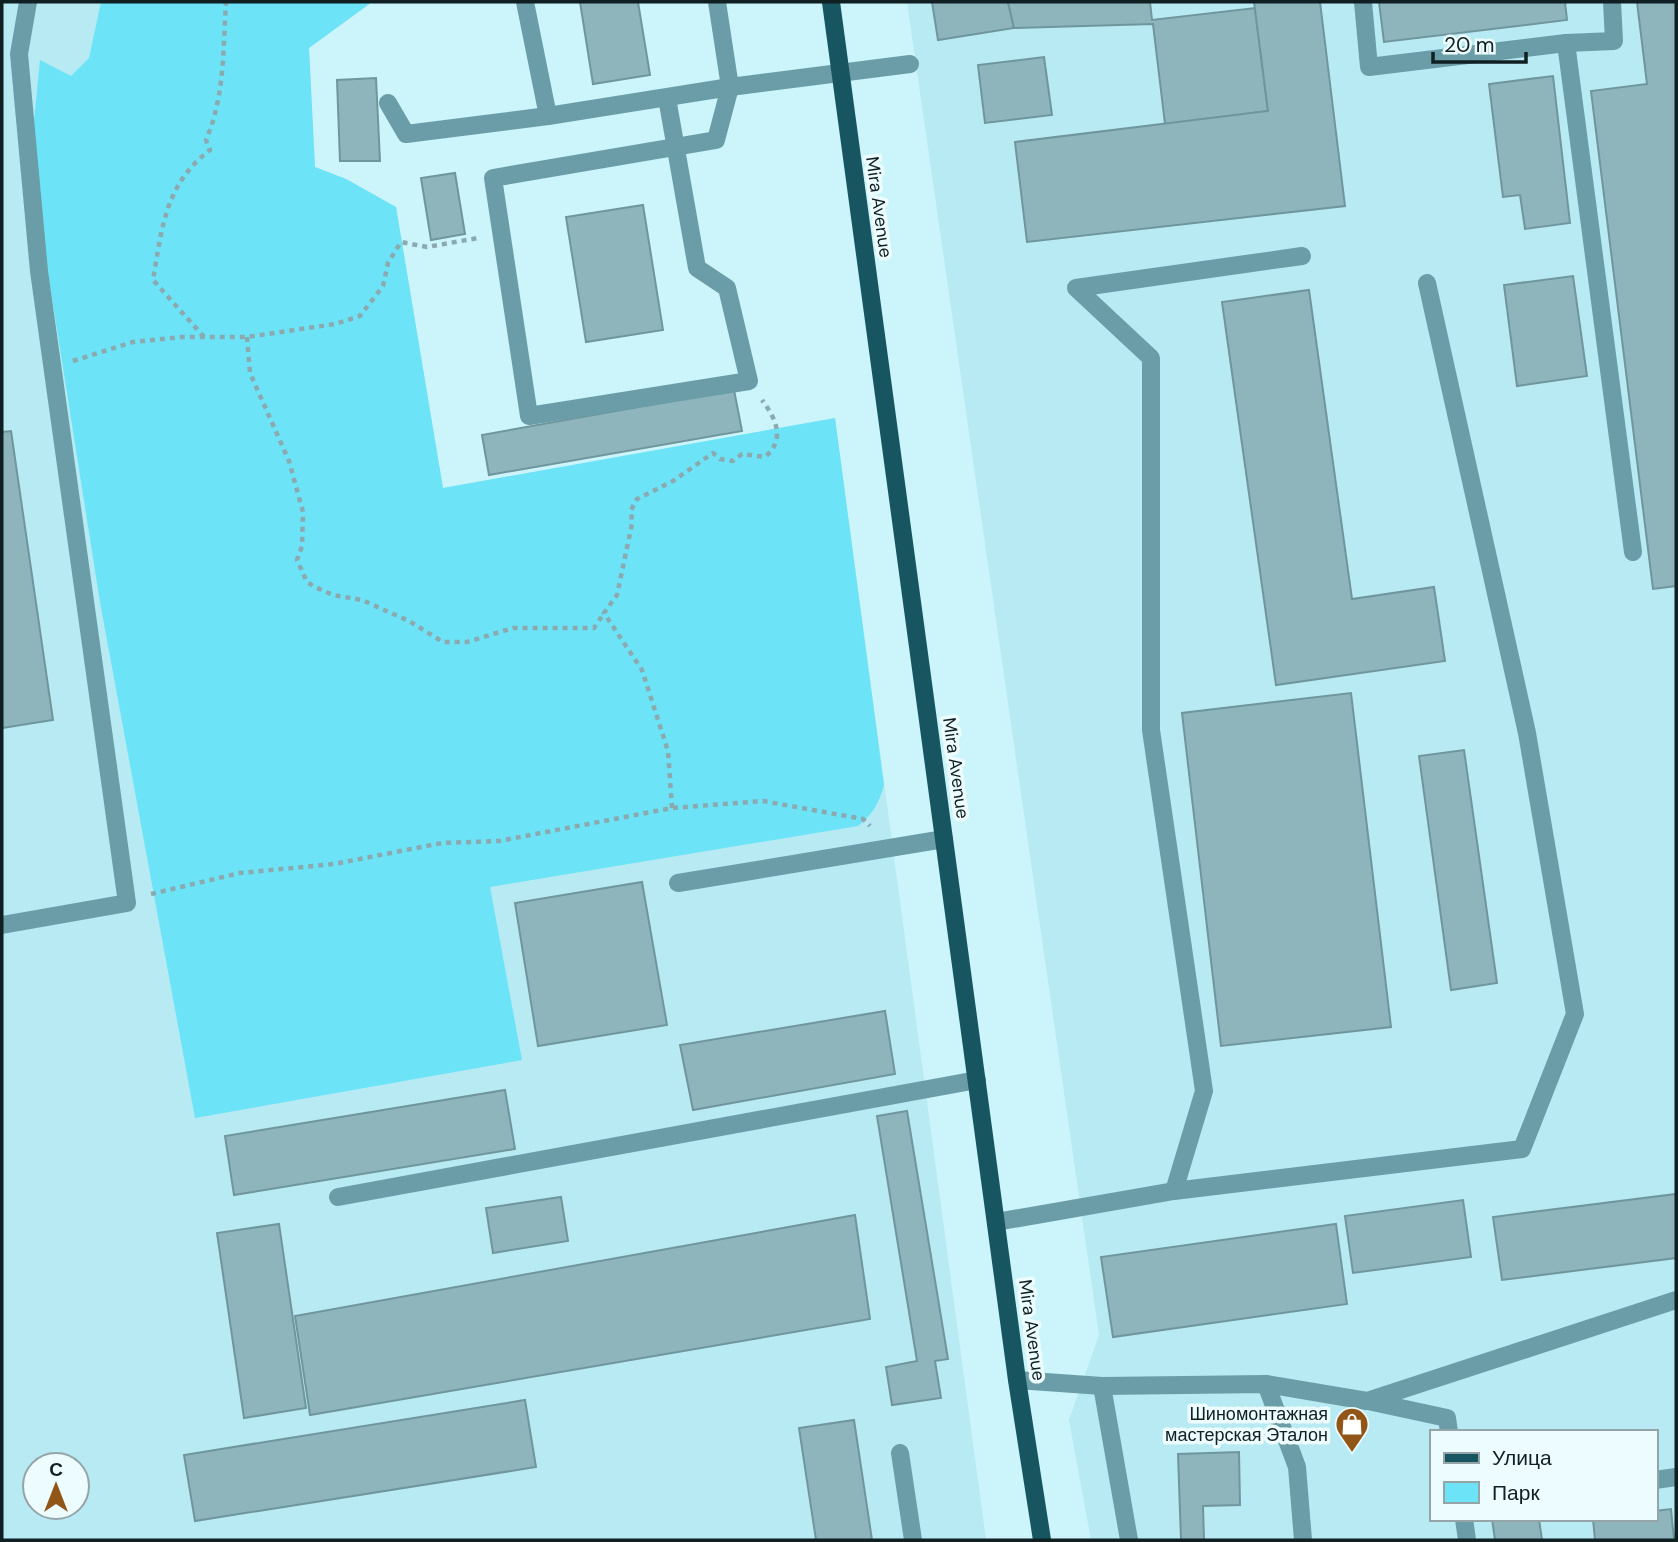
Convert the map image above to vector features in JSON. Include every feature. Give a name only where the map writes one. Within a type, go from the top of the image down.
[{"type":"main road","name":"Mira Avenue","points":[[831,2],[1017,1380],[1042,1540]]},
{"type":"street","points":[[2,925],[127,903],[39,271],[19,54],[28,2]]},
{"type":"street","points":[[525,2],[548,116]]},
{"type":"street","points":[[667,98],[676,148],[697,268],[727,288],[749,380],[529,416],[493,178],[676,148],[716,140],[730,87],[717,2]]},
{"type":"street","points":[[1363,2],[1369,67],[1566,43],[1615,41],[1612,2]]},
{"type":"street","points":[[1566,43],[1633,552]]},
{"type":"street","points":[[387,103],[406,134],[910,64]]},
{"type":"street","points":[[1174,1191],[1204,1091],[1151,730],[1151,358],[1076,289],[1302,256]]},
{"type":"street","points":[[996,1222],[1174,1191],[1522,1149],[1574,1014],[1527,733],[1427,283]]},
{"type":"street","points":[[678,883],[944,839]]},
{"type":"street","points":[[338,1197],[977,1080]]},
{"type":"street","points":[[1367,1401],[1676,1300]]},
{"type":"street","points":[[1017,1380],[1102,1386],[1266,1384],[1447,1418],[1449,1430]]},
{"type":"street","points":[[1266,1384],[1297,1467],[1303,1540]]},
{"type":"street","points":[[1102,1386],[1129,1540]]},
{"type":"street","points":[[900,1453],[913,1540]]},
{"type":"street","points":[[1657,1480],[1676,1477]]},
{"type":"street","points":[[1464,1521],[1467,1540]]},
{"type":"path","points":[[204,337],[153,280],[162,224],[172,193],[197,160],[210,150],[206,140],[214,122],[222,80],[226,2]]},
{"type":"path","points":[[53,368],[93,352],[133,342],[247,337],[335,324],[360,316],[383,286],[388,263],[401,242],[428,247],[501,234]]},
{"type":"path","points":[[247,337],[250,373],[289,461],[303,512],[302,546],[297,560],[307,582],[333,595],[362,600],[409,621],[443,642],[467,642],[513,628],[594,628],[617,595],[632,524],[631,510],[637,499],[673,481],[713,453],[720,459],[733,461],[742,454],[765,457],[777,447],[779,436],[772,413],[749,380]]},
{"type":"path","points":[[604,613],[642,670],[668,751],[672,808]]},
{"type":"path","points":[[127,903],[158,891],[240,873],[334,864],[442,843],[499,841],[672,808],[763,801],[863,820],[877,832]]},
{"type":"shaded area","points":[[2,2],[372,2],[309,48],[315,167],[346,179],[396,207],[443,488],[835,418],[986,1540],[2,1540]]},
{"type":"shaded area","points":[[907,2],[1676,2],[1676,1540],[1091,1540],[1069,1420],[1099,1335]]},
{"type":"green space","points":[[101,2],[372,2],[309,48],[315,167],[346,179],[396,207],[443,488],[835,418],[884,785],[878,803],[858,826],[490,887],[522,1060],[195,1118],[100,602],[43,241],[33,131],[40,60],[71,76],[89,58]]},
{"type":"building","points":[[580,2],[638,2],[650,75],[593,84]]},
{"type":"building","points":[[932,2],[1008,2],[1014,28],[938,40]]},
{"type":"building","points":[[1008,2],[1150,2],[1152,20],[1255,8],[1268,111],[1165,124],[1153,24],[1014,28]]},
{"type":"building","points":[[1254,2],[1320,2],[1345,206],[1027,242],[1015,142],[1268,111]]},
{"type":"building","points":[[1379,2],[1565,2],[1567,20],[1384,42]]},
{"type":"building","points":[[1637,2],[1676,2],[1676,586],[1653,589],[1591,91],[1647,84]]},
{"type":"building","points":[[1044,57],[1052,115],[985,123],[978,65]]},
{"type":"building","points":[[1553,76],[1570,223],[1525,229],[1520,195],[1503,197],[1489,84]]},
{"type":"building","points":[[376,78],[380,161],[340,161],[337,80]]},
{"type":"building","points":[[455,173],[465,234],[431,240],[421,178]]},
{"type":"building","points":[[643,205],[663,330],[586,342],[566,217]]},
{"type":"building","points":[[1573,276],[1587,376],[1517,386],[1504,285]]},
{"type":"building","points":[[1309,290],[1352,599],[1434,587],[1445,661],[1276,685],[1222,302]]},
{"type":"building","points":[[734,390],[742,431],[489,475],[482,435]]},
{"type":"building","points":[[11,431],[53,720],[2,728],[2,432]]},
{"type":"building","points":[[1351,693],[1391,1027],[1221,1046],[1182,713]]},
{"type":"building","points":[[1464,750],[1497,983],[1451,990],[1419,756]]},
{"type":"building","points":[[642,882],[667,1025],[538,1046],[515,903]]},
{"type":"building","points":[[885,1011],[895,1074],[693,1110],[680,1045]]},
{"type":"building","points":[[505,1090],[515,1149],[234,1195],[225,1136]]},
{"type":"building","points":[[907,1111],[948,1359],[935,1361],[941,1398],[892,1405],[886,1367],[917,1361],[877,1116]]},
{"type":"building","points":[[1676,1194],[1676,1258],[1502,1280],[1493,1217]]},
{"type":"building","points":[[561,1197],[568,1241],[493,1253],[486,1208]]},
{"type":"building","points":[[1463,1200],[1471,1257],[1353,1273],[1345,1216]]},
{"type":"building","points":[[855,1215],[870,1319],[310,1415],[295,1316]]},
{"type":"building","points":[[279,1224],[306,1408],[244,1418],[217,1233]]},
{"type":"building","points":[[1336,1224],[1347,1304],[1113,1337],[1101,1257]]},
{"type":"building","points":[[525,1400],[536,1467],[195,1521],[184,1455]]},
{"type":"building","points":[[854,1420],[872,1540],[816,1540],[799,1428]]},
{"type":"building","points":[[1239,1452],[1240,1505],[1203,1506],[1204,1540],[1181,1540],[1178,1454]]},
{"type":"building","points":[[1671,1509],[1674,1540],[1595,1540],[1593,1521],[1657,1521],[1657,1511]]},
{"type":"building","points":[[1492,1521],[1539,1521],[1542,1540],[1495,1540]]},
{"type":"place","name":"Шиномонтажная мастерская Эталон","points":[[1352,1454]]}]
